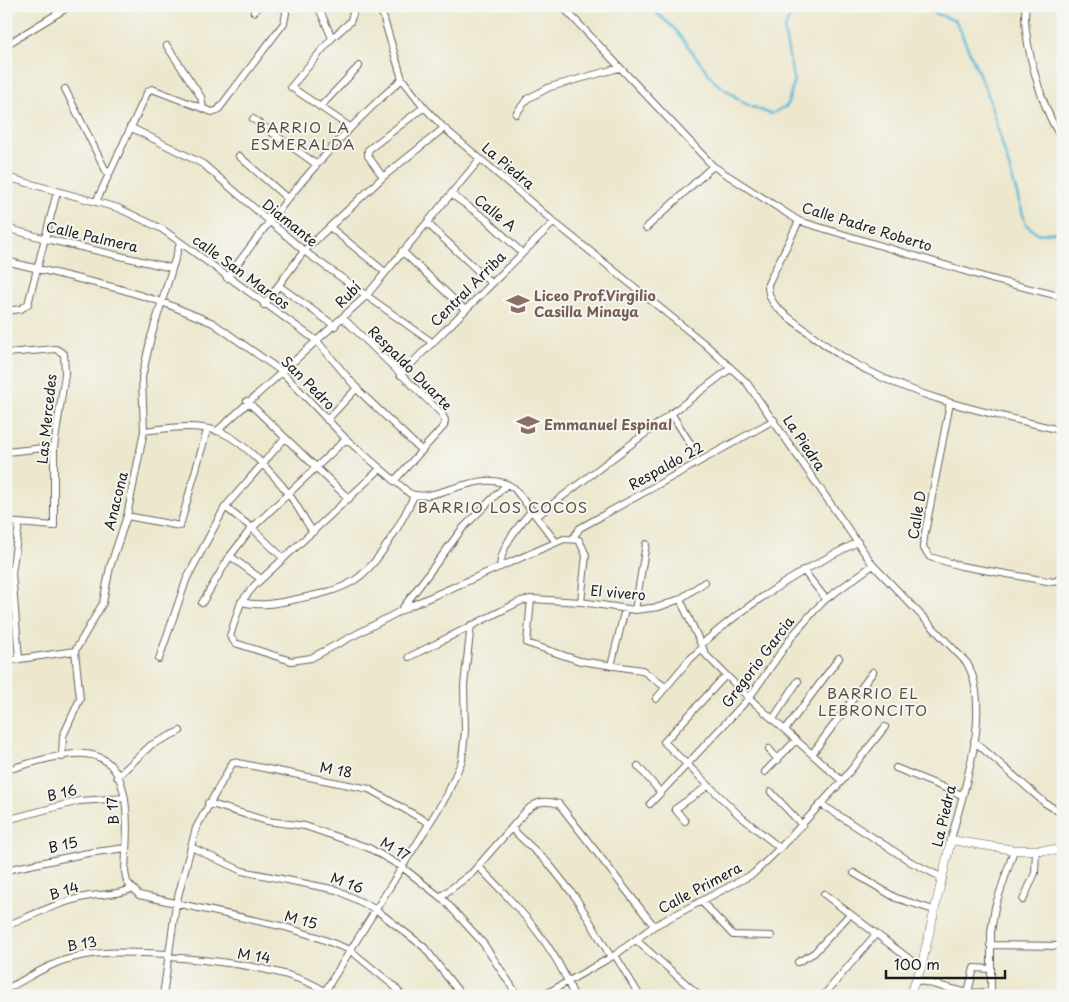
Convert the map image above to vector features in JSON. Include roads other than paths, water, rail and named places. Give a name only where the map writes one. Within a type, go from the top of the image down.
[{"type":"street","points":[[6,45],[70,6]]},
{"type":"street","points":[[254,12],[259,6]]},
{"type":"street","points":[[96,202],[130,127],[150,89],[215,112],[226,102],[284,23],[286,13],[284,6]]},
{"type":"street","points":[[318,6],[332,38]]},
{"type":"street","points":[[350,6],[353,11],[352,18],[332,38],[292,87],[350,127]]},
{"type":"street","name":"La Piedra","points":[[380,6],[402,79],[424,107],[444,128],[480,159],[747,383],[873,565],[967,663],[976,694],[974,741],[921,968],[909,996]]},
{"type":"street","name":"Calle Padre Roberto","points":[[562,6],[713,166],[798,221],[991,279],[1063,297]]},
{"type":"street","points":[[1026,6],[1023,18],[1026,44],[1049,114],[1063,139]]},
{"type":"street","points":[[167,46],[201,97],[203,108]]},
{"type":"street","points":[[320,107],[359,66]]},
{"type":"street","points":[[516,114],[527,100],[550,87],[619,68]]},
{"type":"street","points":[[227,278],[268,222],[316,164],[350,127],[402,79]]},
{"type":"street","points":[[65,89],[108,176]]},
{"type":"street","points":[[383,177],[368,156],[368,150],[424,107]]},
{"type":"street","points":[[253,119],[316,164]]},
{"type":"street","name":"Diamante","points":[[130,127],[203,164],[268,222],[304,251],[433,343]]},
{"type":"street","points":[[264,305],[304,251],[383,177],[444,128]]},
{"type":"street","points":[[239,156],[288,199]]},
{"type":"street","name":"Rubí","points":[[217,430],[280,371],[335,326],[366,296],[480,159]]},
{"type":"street","points":[[646,228],[713,166]]},
{"type":"street","name":"calle San Marcos","points":[[6,178],[96,202],[140,217],[162,229],[264,305],[317,341],[357,388],[422,451]]},
{"type":"street","points":[[6,311],[21,310],[28,304],[57,192]]},
{"type":"street","name":"Calle A","points":[[451,194],[487,220],[522,253]]},
{"type":"street","points":[[798,221],[768,284],[767,292],[774,306],[819,341],[865,370],[950,404],[1063,432]]},
{"type":"street","name":"Central Arriba","points":[[400,375],[554,222]]},
{"type":"street","points":[[427,223],[491,283]]},
{"type":"street","name":"Calle Palmera","points":[[6,228],[172,268]]},
{"type":"street","points":[[330,228],[385,272]]},
{"type":"street","name":"Anacona","points":[[75,652],[103,603],[110,567],[127,516],[144,431],[142,378],[180,243]]},
{"type":"street","points":[[402,251],[465,310]]},
{"type":"street","name":"San Pedro","points":[[6,261],[106,284],[162,302],[218,326],[280,371],[346,439],[414,496]]},
{"type":"street","points":[[279,286],[335,326]]},
{"type":"street","name":"Respaldo Duarte","points":[[344,318],[446,420],[444,426],[394,481]]},
{"type":"street","name":"Las Mercedes","points":[[6,353],[56,348],[64,354],[65,374],[54,447],[54,526],[19,524]]},
{"type":"street","points":[[537,516],[731,368]]},
{"type":"street","points":[[327,420],[357,388]]},
{"type":"street","points":[[247,402],[349,499]]},
{"type":"street","name":"Calle D","points":[[950,404],[923,547],[930,557],[961,566],[1047,581],[1062,579]]},
{"type":"street","points":[[672,413],[693,448]]},
{"type":"street","name":"Respaldo 22","points":[[573,538],[580,528],[774,420]]},
{"type":"street","points":[[144,431],[175,427],[217,430],[234,440],[261,463],[288,494],[313,532]]},
{"type":"street","points":[[127,516],[180,526],[207,430]]},
{"type":"street","points":[[160,659],[187,578],[225,507],[261,463],[285,438]]},
{"type":"street","points":[[202,603],[230,556],[252,528],[346,439]]},
{"type":"street","points":[[6,452],[54,447]]},
{"type":"street","points":[[380,468],[349,499],[261,579],[241,602],[230,636],[235,643],[291,661],[311,658],[401,611],[556,542],[573,538],[583,545],[586,554],[581,602]]},
{"type":"street","points":[[241,602],[268,605],[325,593],[355,580],[368,569],[400,526],[414,496],[487,480],[507,484],[514,488],[556,542]]},
{"type":"street","points":[[401,611],[462,529],[507,484]]},
{"type":"street","points":[[225,507],[252,528],[283,558]]},
{"type":"street","points":[[500,568],[500,560],[510,538],[532,510]]},
{"type":"street","points":[[6,522],[19,524],[12,573],[19,659]]},
{"type":"street","points":[[656,699],[702,647],[731,619],[803,570],[858,542]]},
{"type":"street","points":[[635,610],[646,544]]},
{"type":"street","points":[[230,556],[261,579]]},
{"type":"street","name":"Gregorio Garcia","points":[[650,804],[749,698],[793,635],[826,599],[873,565]]},
{"type":"street","points":[[803,570],[826,599]]},
{"type":"street","name":"El vivero","points":[[408,657],[512,604],[531,599],[581,602],[635,610],[659,607],[680,599],[705,582]]},
{"type":"street","points":[[531,599],[527,643],[566,657],[642,670],[665,687]]},
{"type":"street","points":[[680,599],[702,647],[726,675],[842,781]]},
{"type":"street","points":[[611,666],[624,609]]},
{"type":"street","points":[[323,993],[447,795],[462,760],[465,731],[464,685],[471,626]]},
{"type":"street","points":[[6,661],[75,652],[80,699],[64,736],[62,757]]},
{"type":"street","points":[[785,730],[839,658]]},
{"type":"street","points":[[812,754],[873,672]]},
{"type":"street","points":[[726,675],[665,740],[665,743],[740,816],[780,848]]},
{"type":"street","points":[[773,719],[798,681]]},
{"type":"street","name":"Calle Primera","points":[[542,996],[637,941],[654,926],[753,874],[780,848],[842,781],[885,727]]},
{"type":"street","points":[[117,777],[150,745],[180,731]]},
{"type":"street","points":[[765,772],[796,740]]},
{"type":"street","points":[[974,741],[1045,803],[1063,814]]},
{"type":"street","points":[[769,749],[778,760]]},
{"type":"street","name":"B 17","points":[[6,770],[39,760],[86,754],[99,758],[110,766],[117,777],[127,809],[125,872],[131,889]]},
{"type":"street","name":"M 18","points":[[208,803],[231,763],[235,762],[369,789],[429,823]]},
{"type":"street","points":[[638,766],[661,793]]},
{"type":"street","points":[[896,768],[962,795]]},
{"type":"street","points":[[685,821],[675,809],[708,786]]},
{"type":"street","points":[[771,792],[802,825]]},
{"type":"street","name":"B 16","points":[[6,820],[79,801],[125,798]]},
{"type":"street","points":[[440,896],[478,866],[534,804],[544,800],[559,804],[654,926]]},
{"type":"street","points":[[163,996],[176,904],[196,828],[208,803]]},
{"type":"street","name":"M 17","points":[[208,803],[266,821],[305,826],[369,848],[402,867],[440,896],[483,943],[518,996]]},
{"type":"street","points":[[821,804],[911,862],[942,878]]},
{"type":"street","points":[[511,828],[549,864],[576,898],[640,996]]},
{"type":"street","points":[[951,840],[1014,850],[1063,853]]},
{"type":"street","name":"M 16","points":[[191,847],[242,871],[337,890],[376,909],[424,947],[462,996]]},
{"type":"street","name":"B 15","points":[[6,870],[88,853],[126,848]]},
{"type":"street","points":[[917,980],[968,994],[991,994],[990,945],[996,907],[1014,850]]},
{"type":"street","points":[[1023,900],[1035,873],[1036,850]]},
{"type":"street","points":[[478,866],[527,916],[556,958],[574,996]]},
{"type":"street","points":[[854,873],[896,898],[934,910]]},
{"type":"street","points":[[131,889],[139,895],[176,904]]},
{"type":"street","name":"B 14","points":[[6,926],[90,896],[118,895],[131,889]]},
{"type":"street","points":[[824,894],[921,968]]},
{"type":"street","points":[[702,902],[732,935],[771,936]]},
{"type":"street","name":"M 15","points":[[176,904],[285,927],[350,950],[394,986],[402,996]]},
{"type":"street","points":[[798,962],[814,953],[850,914]]},
{"type":"street","points":[[824,995],[876,934]]},
{"type":"street","points":[[637,941],[700,996]]},
{"type":"street","points":[[990,945],[1063,946]]},
{"type":"street","name":"B 13","points":[[6,989],[64,960],[124,952],[169,956]]},
{"type":"street","name":"M 14","points":[[169,956],[292,975],[331,996]]},
{"type":"street","points":[[968,994],[974,968],[990,969]]},
{"type":"waterway","points":[[648,6],[674,28],[715,82],[747,105],[771,114],[787,106],[794,83],[784,30],[794,6]]},
{"type":"waterway","points":[[916,6],[956,21],[987,92],[1026,225],[1039,234],[1063,231]]},
{"type":"place","name":"Liceo Prof.Virgilio Casilla Minaya","points":[[518,304]]},
{"type":"place","name":"Emmanuel Espinal","points":[[528,425]]},
{"type":"district","name":"BARRIO LA ESMERALDA","points":[[303,136]]},
{"type":"district","name":"BARRIO LOS COCOS","points":[[503,508]]},
{"type":"district","name":"BARRIO EL LEBRONCITO","points":[[873,702]]}]
